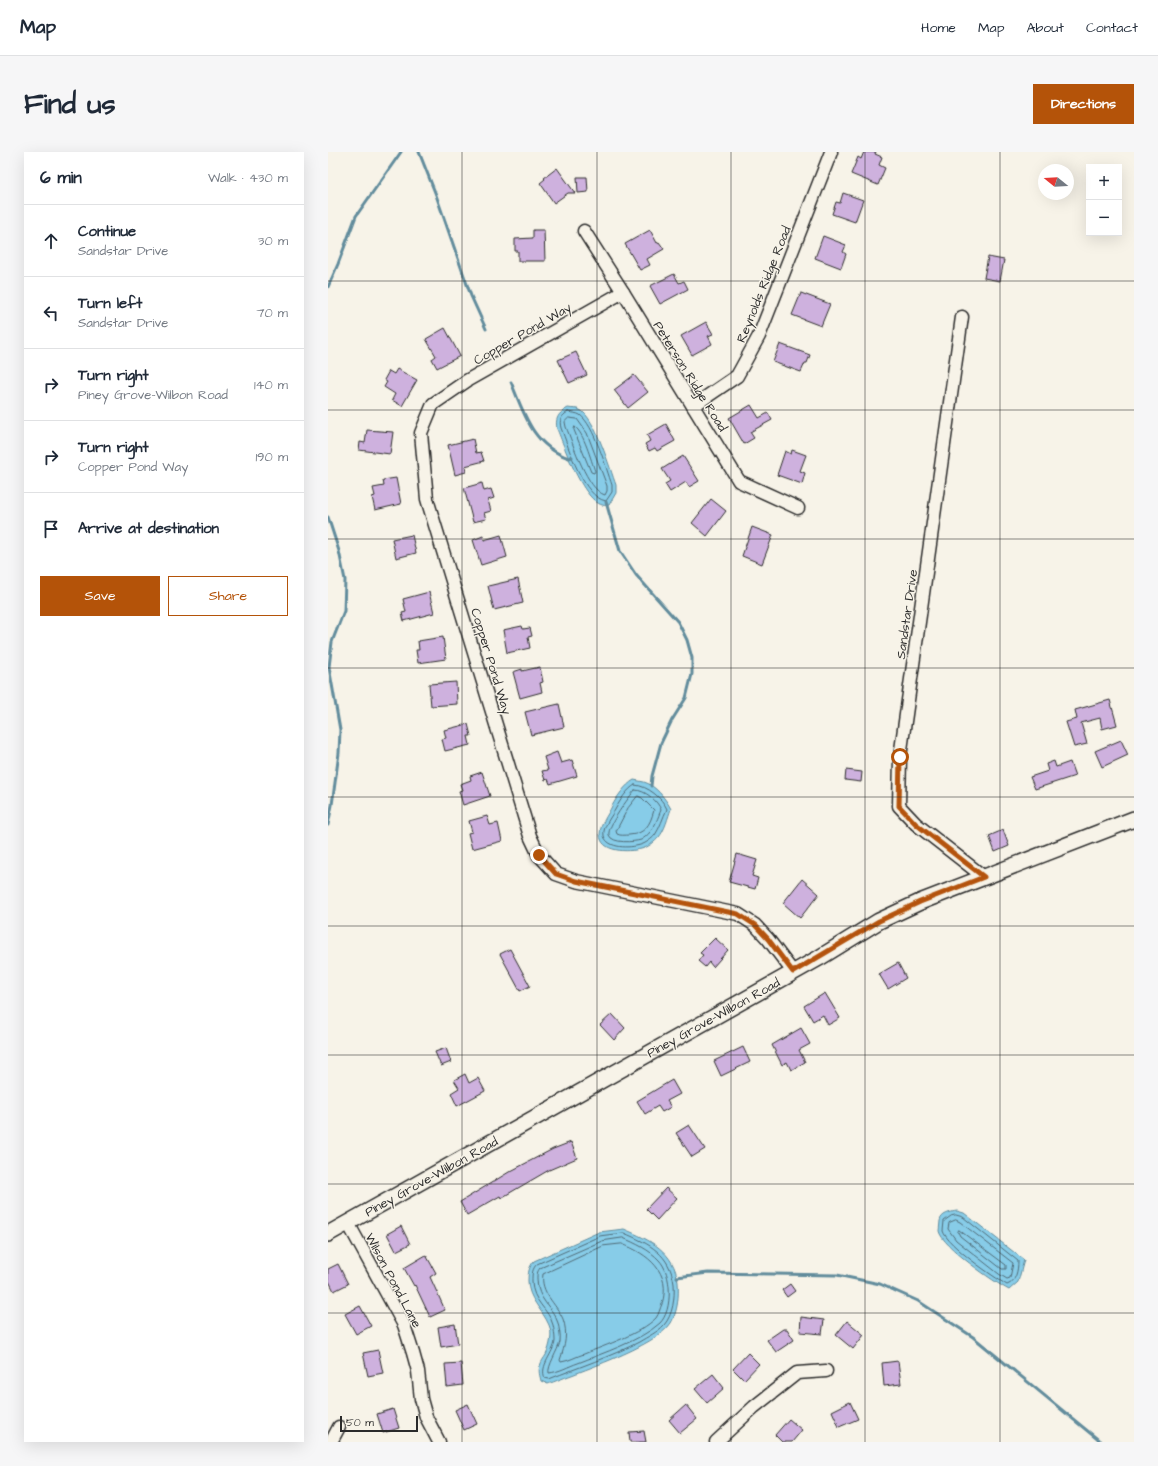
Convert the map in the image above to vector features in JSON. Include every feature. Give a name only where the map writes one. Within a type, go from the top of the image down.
[{"type":"street","name":"Reynolds Ridge Road","points":[[693,406],[737,376],[759,336],[831,152]]},
{"type":"street","name":"Peterson Ridge Road","points":[[584,231],[739,481],[798,508]]},
{"type":"street","name":"Copper Pond Way","points":[[623,292],[468,380],[433,404],[421,434],[428,499],[530,836],[539,855],[556,874],[576,881],[738,914],[755,925],[768,939],[793,972]]},
{"type":"street","name":"Sandstar Drive","points":[[962,317],[900,757],[899,806],[916,824],[984,877]]},
{"type":"street","name":"Piney Grove-Wilbon Road","points":[[328,1234],[793,972],[879,921],[920,902],[1134,819]]},
{"type":"street","name":"Wilson Pond Lane","points":[[348,1223],[404,1325],[414,1353],[421,1398],[426,1417],[439,1442]]},
{"type":"street","points":[[716,1442],[754,1407],[797,1373],[826,1371]]},
{"type":"street","points":[[331,1442],[339,1427]]},
{"type":"water","points":[[568,408],[579,409],[586,415],[591,422],[601,444],[616,485],[616,493],[609,505],[600,504],[592,498],[584,488],[570,462],[556,425],[560,414]]},
{"type":"water","points":[[634,780],[648,784],[656,789],[671,809],[663,831],[653,843],[641,849],[630,851],[616,850],[605,845],[601,840],[600,830],[604,820],[619,795],[627,785]]},
{"type":"water","points":[[957,1211],[964,1213],[1024,1260],[1018,1282],[1009,1290],[992,1280],[970,1263],[942,1238],[939,1231],[942,1217],[946,1214]]},
{"type":"water","points":[[624,1229],[651,1242],[672,1262],[676,1271],[678,1282],[678,1303],[671,1323],[663,1332],[633,1350],[548,1384],[541,1381],[539,1368],[549,1348],[551,1332],[546,1319],[530,1293],[528,1278],[531,1265],[534,1261],[599,1232]]},
{"type":"building","points":[[864,152],[876,152],[875,154],[882,157],[879,165],[885,168],[878,185],[851,174],[858,157],[861,159]]},
{"type":"building","points":[[557,168],[575,193],[568,193],[554,203],[540,183]]},
{"type":"building","points":[[577,177],[587,177],[588,192],[578,193]]},
{"type":"building","points":[[843,193],[863,200],[855,222],[832,214],[836,202],[840,203]]},
{"type":"building","points":[[533,230],[544,230],[545,261],[518,261],[518,251],[515,251],[515,239],[533,238]]},
{"type":"building","points":[[650,230],[657,243],[659,242],[664,249],[647,259],[650,265],[640,270],[625,244]]},
{"type":"building","points":[[823,236],[846,245],[843,252],[846,254],[841,268],[815,258]]},
{"type":"building","points":[[988,257],[1004,260],[1000,281],[984,278]]},
{"type":"building","points":[[674,274],[679,283],[684,281],[688,289],[660,304],[650,286]]},
{"type":"building","points":[[801,293],[830,304],[821,326],[792,315]]},
{"type":"building","points":[[706,322],[713,334],[708,336],[712,344],[692,355],[681,336]]},
{"type":"building","points":[[445,328],[460,356],[437,368],[432,359],[436,356],[426,339]]},
{"type":"building","points":[[780,344],[810,355],[801,372],[773,362]]},
{"type":"building","points":[[576,352],[587,375],[569,383],[558,360]]},
{"type":"building","points":[[397,369],[417,380],[402,406],[392,400],[395,394],[384,387],[387,382],[384,380],[389,371],[394,374]]},
{"type":"building","points":[[634,375],[648,392],[628,408],[614,390]]},
{"type":"building","points":[[751,405],[759,418],[768,413],[772,420],[750,432],[754,438],[744,444],[729,418]]},
{"type":"building","points":[[666,424],[675,441],[657,451],[655,448],[649,451],[645,444],[650,441],[647,435]]},
{"type":"building","points":[[367,430],[393,432],[390,454],[359,450],[360,442],[365,443]]},
{"type":"building","points":[[473,439],[476,453],[481,452],[484,461],[465,466],[466,472],[455,475],[448,445]]},
{"type":"building","points":[[792,450],[806,455],[800,471],[805,473],[802,484],[777,475],[785,451],[791,454]]},
{"type":"building","points":[[683,456],[699,481],[689,487],[686,482],[670,492],[665,484],[670,481],[662,469]]},
{"type":"building","points":[[396,478],[401,504],[375,510],[372,497],[375,496],[373,488],[384,486],[383,480]]},
{"type":"building","points":[[482,483],[484,491],[491,489],[494,498],[488,500],[491,511],[484,513],[486,519],[473,522],[464,488]]},
{"type":"building","points":[[711,499],[726,511],[707,536],[692,523]]},
{"type":"building","points":[[752,527],[773,535],[762,564],[742,556]]},
{"type":"building","points":[[412,535],[416,553],[396,558],[392,539]]},
{"type":"building","points":[[501,535],[507,557],[481,565],[473,540],[483,536],[484,540]]},
{"type":"building","points":[[518,579],[523,603],[494,610],[488,586]]},
{"type":"building","points":[[429,592],[434,613],[404,621],[402,613],[406,612],[403,599]]},
{"type":"building","points":[[522,626],[523,629],[530,628],[532,636],[528,637],[530,648],[507,653],[503,630]]},
{"type":"building","points":[[443,637],[446,659],[418,663],[416,650],[419,650],[418,641]]},
{"type":"building","points":[[540,667],[543,682],[540,683],[542,692],[520,698],[513,672],[522,669],[522,671]]},
{"type":"building","points":[[456,682],[457,704],[431,706],[429,684]]},
{"type":"building","points":[[1110,700],[1117,725],[1102,729],[1100,718],[1081,723],[1087,744],[1074,747],[1066,722],[1077,719],[1075,710]]},
{"type":"building","points":[[559,704],[564,727],[531,735],[525,712]]},
{"type":"building","points":[[468,724],[471,736],[468,736],[470,745],[445,751],[442,739],[446,738],[444,730]]},
{"type":"building","points":[[1121,740],[1128,755],[1102,767],[1095,751]]},
{"type":"building","points":[[557,752],[561,763],[572,760],[577,776],[550,784],[548,779],[545,780],[542,771],[548,770],[544,757]]},
{"type":"building","points":[[1054,761],[1056,767],[1070,762],[1075,776],[1035,789],[1030,777],[1048,771],[1046,764]]},
{"type":"building","points":[[846,770],[862,772],[861,782],[845,780]]},
{"type":"building","points":[[482,772],[490,796],[463,805],[459,791],[462,790],[460,784],[471,780],[470,776]]},
{"type":"building","points":[[487,816],[490,825],[498,823],[502,841],[472,849],[468,833],[472,832],[469,821]]},
{"type":"building","points":[[1003,830],[1009,846],[995,852],[989,836]]},
{"type":"building","points":[[737,854],[757,860],[752,876],[758,878],[755,889],[729,882]]},
{"type":"building","points":[[802,879],[819,894],[800,918],[783,903]]},
{"type":"building","points":[[715,938],[728,950],[713,967],[709,962],[705,967],[698,961],[703,955],[700,953]]},
{"type":"building","points":[[510,949],[530,986],[520,991],[500,954]]},
{"type":"building","points":[[898,963],[906,978],[888,989],[879,974]]},
{"type":"building","points":[[825,993],[840,1018],[828,1025],[823,1015],[813,1021],[804,1006]]},
{"type":"building","points":[[612,1014],[625,1028],[614,1040],[600,1025]]},
{"type":"building","points":[[801,1028],[810,1044],[799,1050],[805,1062],[791,1070],[787,1062],[782,1065],[772,1045]]},
{"type":"building","points":[[743,1047],[750,1062],[721,1076],[714,1061]]},
{"type":"building","points":[[446,1048],[451,1062],[441,1066],[435,1052]]},
{"type":"building","points":[[465,1074],[469,1083],[478,1078],[485,1091],[457,1106],[451,1093],[459,1088],[454,1080]]},
{"type":"building","points":[[672,1080],[680,1094],[667,1101],[671,1107],[662,1112],[658,1106],[645,1114],[637,1101]]},
{"type":"building","points":[[689,1125],[705,1149],[692,1157],[676,1133]]},
{"type":"building","points":[[571,1142],[577,1158],[549,1170],[501,1198],[500,1196],[467,1215],[460,1202],[509,1172],[553,1149]]},
{"type":"building","points":[[666,1188],[677,1198],[657,1220],[646,1209]]},
{"type":"building","points":[[401,1226],[410,1244],[396,1251],[387,1234]]},
{"type":"building","points":[[426,1255],[436,1273],[430,1277],[445,1310],[430,1317],[415,1285],[414,1286],[404,1268]]},
{"type":"building","points":[[338,1264],[348,1284],[334,1291],[328,1279],[328,1269]]},
{"type":"building","points":[[790,1284],[795,1291],[787,1297],[782,1290]]},
{"type":"building","points":[[360,1306],[371,1326],[356,1334],[345,1314]]},
{"type":"building","points":[[801,1317],[824,1320],[822,1334],[800,1332]]},
{"type":"building","points":[[847,1321],[864,1335],[853,1349],[836,1335]]},
{"type":"building","points":[[455,1324],[458,1344],[441,1347],[438,1327]]},
{"type":"building","points":[[783,1329],[787,1329],[794,1340],[776,1352],[767,1340]]},
{"type":"building","points":[[378,1350],[383,1373],[368,1376],[363,1353]]},
{"type":"building","points":[[748,1353],[759,1364],[744,1380],[733,1369]]},
{"type":"building","points":[[898,1361],[901,1384],[884,1386],[882,1363]]},
{"type":"building","points":[[461,1363],[463,1385],[447,1387],[445,1364]]},
{"type":"building","points":[[713,1374],[724,1388],[707,1403],[695,1389]]},
{"type":"building","points":[[850,1402],[858,1419],[839,1427],[832,1411]]},
{"type":"building","points":[[468,1404],[477,1424],[464,1430],[455,1410]]},
{"type":"building","points":[[686,1405],[697,1419],[680,1433],[669,1420]]},
{"type":"building","points":[[393,1409],[399,1428],[383,1433],[377,1414]]},
{"type":"building","points":[[789,1419],[802,1430],[792,1442],[782,1442],[775,1435]]},
{"type":"building","points":[[644,1431],[646,1442],[630,1442],[629,1432]]},
{"type":"waterway","points":[[328,287],[356,216],[401,152]]},
{"type":"waterway","points":[[419,152],[436,195],[471,296],[486,329]]},
{"type":"waterway","points":[[511,382],[520,406],[531,428],[538,437],[557,453],[569,458],[572,457]]},
{"type":"waterway","points":[[606,502],[620,551],[636,575],[678,622],[687,640],[692,658],[692,674],[686,698],[672,720],[661,743],[652,776],[651,786]]},
{"type":"waterway","points":[[328,517],[339,551],[345,580],[344,611],[332,642],[329,667],[340,730],[339,753],[328,825]]},
{"type":"waterway","points":[[677,1277],[708,1273],[837,1275],[880,1284],[918,1301],[973,1337],[1101,1442]]},
{"type":"route","points":[[539,855],[556,874],[576,881],[738,914],[755,925],[768,939],[793,972],[819,958],[879,921],[920,902],[984,877],[939,840],[916,824],[899,806],[900,757]]}]
